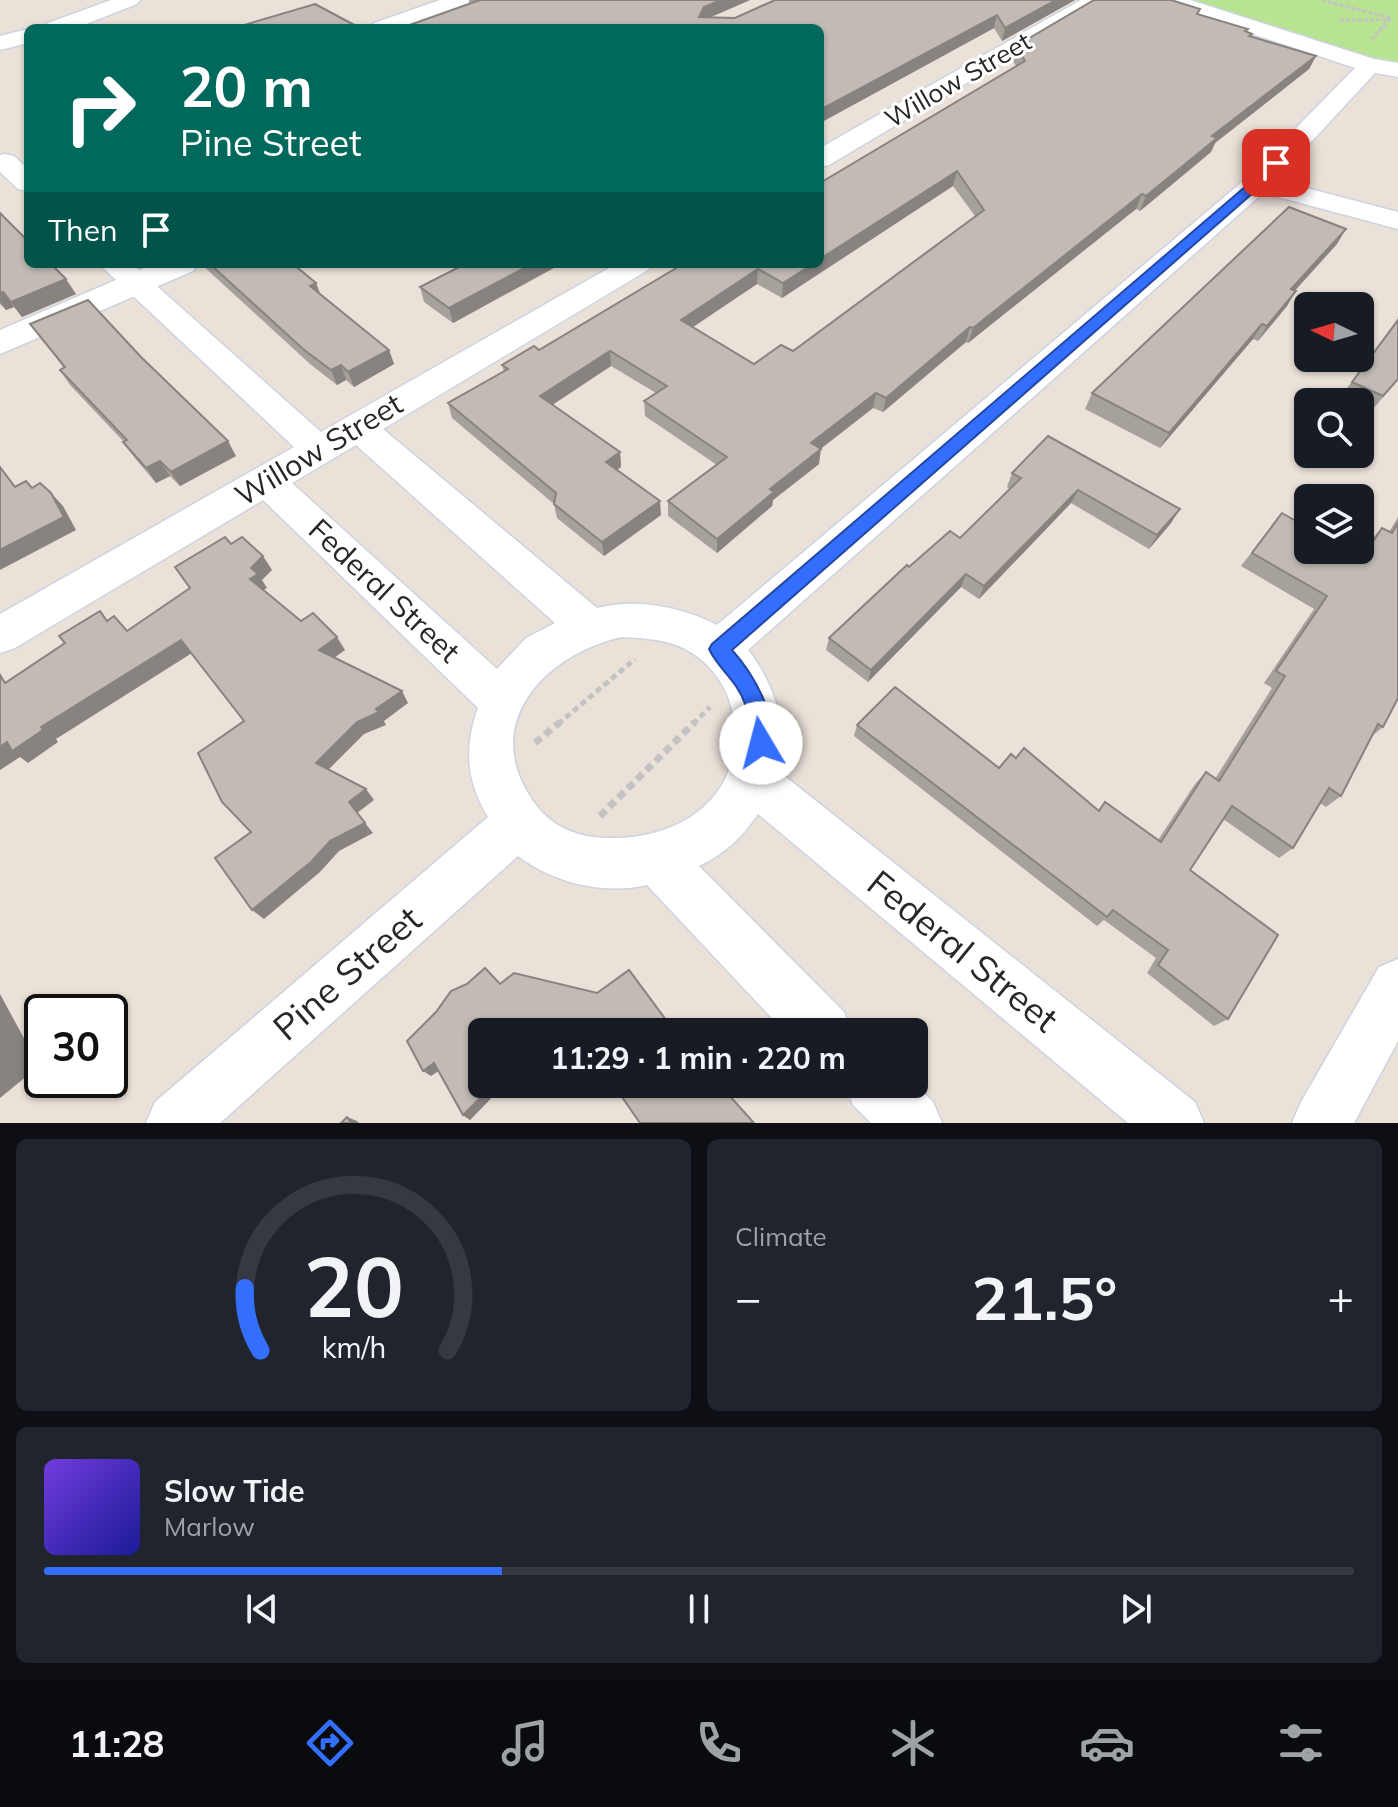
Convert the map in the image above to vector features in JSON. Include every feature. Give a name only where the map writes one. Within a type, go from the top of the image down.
[{"type":"street","points":[[67,24],[130,0]]},
{"type":"street","points":[[393,24],[460,0]]},
{"type":"street","name":"Willow Street","points":[[824,157],[1096,0]]},
{"type":"street","points":[[1169,0],[1384,67]]},
{"type":"street","points":[[0,43],[24,37]]},
{"type":"street","points":[[731,662],[1384,67]]},
{"type":"street","points":[[11,160],[24,178]]},
{"type":"street","points":[[1258,183],[1398,221]]},
{"type":"street","points":[[0,343],[124,274],[158,268]]},
{"type":"street","name":"Willow Street","points":[[0,635],[631,268]]},
{"type":"street","points":[[124,274],[266,399],[318,450]]},
{"type":"street","points":[[357,426],[588,626]]},
{"type":"street","name":"Federal Street","points":[[267,482],[501,701]]},
{"type":"street","points":[[622,620],[657,622],[690,632],[731,662],[756,707],[761,743],[752,779],[732,814],[699,842],[659,861],[619,866],[580,861],[546,846],[506,800],[490,742],[501,701],[521,668],[552,643],[588,626],[622,620]]},
{"type":"street","name":"Federal Street","points":[[752,779],[1174,1123]]},
{"type":"street","name":"Pine Street","points":[[176,1123],[506,800]]},
{"type":"street","points":[[659,861],[810,1018]]},
{"type":"street","points":[[1322,1123],[1398,986]]},
{"type":"street","points":[[888,1098],[912,1123]]},
{"type":"path","points":[[1322,0],[1390,19],[1340,20]]},
{"type":"path","points":[[506,800],[674,627]]},
{"type":"path","points":[[563,853],[731,662]]},
{"type":"green space","points":[[1169,0],[1398,0],[1398,69]]},
{"type":"building","points":[[480,0],[721,0],[704,7],[699,17],[735,18],[775,0],[1056,0],[1005,28],[997,15],[824,108],[824,24],[412,24]]},
{"type":"building","points":[[1094,0],[1171,0],[1200,9],[1197,14],[1248,29],[1245,31],[1252,34],[1249,36],[1316,56],[1212,136],[1217,138],[1146,196],[1142,194],[973,328],[970,327],[886,398],[876,393],[811,443],[821,449],[770,489],[774,492],[717,539],[668,501],[727,457],[644,401],[667,386],[610,351],[540,396],[620,452],[606,462],[660,501],[602,542],[554,504],[556,493],[448,403],[508,369],[502,365],[534,346],[539,350],[676,268],[807,268],[783,283],[758,269],[681,320],[754,364],[781,345],[793,351],[984,210],[957,171],[824,256],[824,181],[1025,61],[1016,46]]},
{"type":"building","points":[[315,4],[352,24],[248,24]]},
{"type":"building","points":[[1289,207],[1346,229],[1291,289],[1296,291],[1267,326],[1262,324],[1169,433],[1092,393]]},
{"type":"building","points":[[0,213],[24,237],[24,268],[55,268],[66,279],[11,302],[3,292],[0,293]]},
{"type":"building","points":[[214,268],[298,268],[316,283],[310,286],[389,350],[348,372],[341,365],[331,370],[303,349]]},
{"type":"building","points":[[457,268],[524,268],[449,308],[420,287]]},
{"type":"building","points":[[88,300],[141,357],[228,441],[171,472],[160,461],[146,468],[123,442],[127,440],[60,370],[65,367],[30,324]]},
{"type":"building","points":[[1398,320],[1398,379],[1383,396],[1374,392],[1374,388],[1352,382],[1359,372],[1374,372],[1374,352]]},
{"type":"building","points":[[1048,436],[1180,509],[1157,535],[1078,490],[984,586],[966,574],[871,670],[829,638],[907,565],[909,567],[950,531],[960,538],[1021,478],[1012,473]]},
{"type":"building","points":[[0,467],[15,487],[26,481],[32,488],[40,483],[51,493],[64,517],[0,550]]},
{"type":"building","points":[[1282,513],[1294,520],[1294,564],[1374,564],[1374,540],[1382,528],[1392,533],[1398,523],[1398,698],[1383,727],[1378,724],[1341,796],[1329,788],[1293,848],[1232,806],[1190,870],[1278,935],[1228,1019],[1158,965],[1168,950],[1113,910],[1107,917],[857,725],[895,687],[999,768],[1011,754],[1016,758],[1024,748],[1099,811],[1105,802],[1161,842],[1206,772],[1219,781],[1285,676],[1276,671],[1327,596],[1252,553]]},
{"type":"building","points":[[225,537],[231,544],[242,537],[263,556],[251,568],[258,574],[250,579],[301,621],[313,613],[337,637],[319,650],[402,691],[376,709],[379,712],[357,722],[316,763],[366,789],[349,802],[365,823],[330,841],[311,862],[252,910],[215,858],[251,832],[222,802],[198,753],[244,721],[181,640],[41,727],[43,730],[12,751],[7,742],[0,747],[0,675],[5,683],[65,643],[59,636],[100,611],[107,621],[114,616],[127,631],[190,588],[175,567]]},
{"type":"building","points":[[485,968],[500,984],[514,973],[597,993],[629,970],[665,1018],[468,1018],[468,1098],[480,1098],[463,1115],[434,1063],[423,1071],[407,1041],[436,1012],[451,991],[467,984]]},
{"type":"building","points":[[623,1098],[732,1098],[754,1123],[640,1123]]},
{"type":"route","points":[[761,743],[756,707],[742,675],[719,649],[1258,183],[1276,163]]}]
